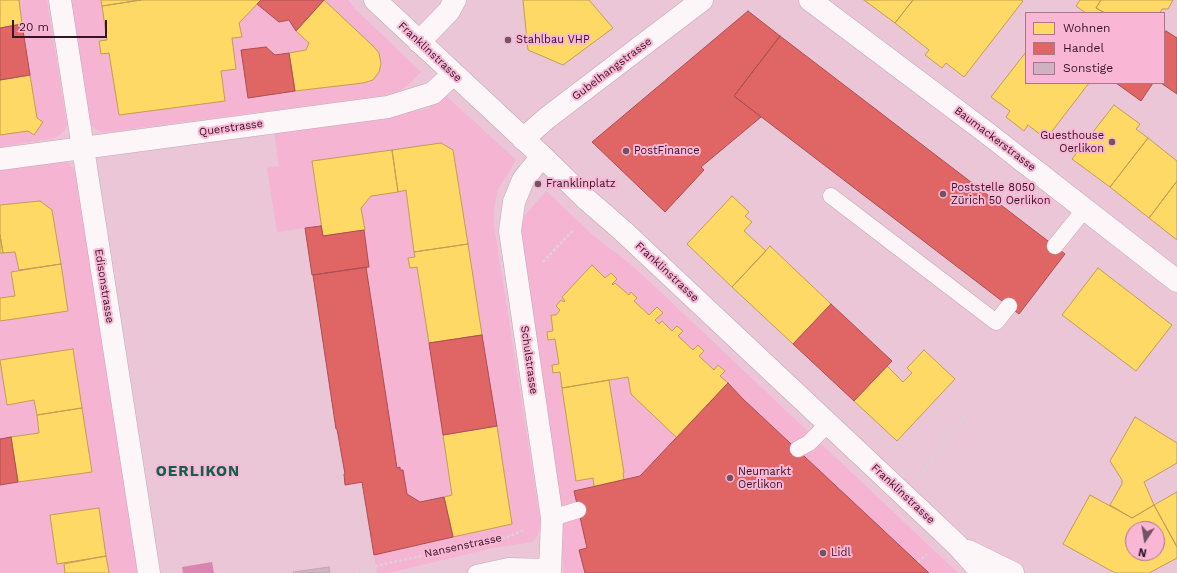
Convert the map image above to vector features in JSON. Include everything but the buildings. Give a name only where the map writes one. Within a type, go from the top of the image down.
[{"type":"street","name":"Edisonstrasse","points":[[60,0],[149,573]]},
{"type":"street","name":"Franklinstrasse","points":[[375,0],[958,546],[982,573]]},
{"type":"street","points":[[419,42],[449,11],[455,0]]},
{"type":"street","name":"Gubelhangstrasse","points":[[524,139],[547,118],[702,0]]},
{"type":"street","name":"Baumackerstrasse","points":[[810,0],[988,133],[1177,281]]},
{"type":"street","name":"Querstrasse","points":[[0,159],[388,107],[433,93],[453,74]]},
{"type":"street","name":"Schulstrasse","points":[[542,156],[523,180],[514,202],[510,231],[552,518],[550,570]]},
{"type":"street","name":"Franklinstrasse","points":[[958,546],[1013,573]]},
{"type":"lane","points":[[831,196],[996,322],[1010,306]]},
{"type":"lane","points":[[1055,246],[1085,209]]},
{"type":"lane","points":[[798,449],[809,443],[828,424]]},
{"type":"lane","points":[[552,518],[578,510]]},
{"type":"lane","points":[[476,573],[508,566],[550,570]]},
{"type":"path","points":[[540,266],[574,229]]},
{"type":"path","points":[[920,477],[949,433],[971,412]]},
{"type":"path","name":"Nansenstrasse","points":[[356,573],[376,566],[508,536],[528,528]]},
{"type":"path","points":[[918,562],[927,554]]},
{"type":"shaded area","points":[[0,0],[47,0],[67,125],[64,131],[57,137],[0,147]]},
{"type":"shaded area","points":[[68,0],[348,0],[355,9],[421,72],[407,86],[396,93],[383,96],[108,132],[99,131],[88,121]]},
{"type":"shaded area","points":[[443,93],[516,160],[498,190],[494,208],[494,226],[540,519],[540,528],[538,535],[532,542],[492,548],[389,573],[377,573],[362,483],[345,485],[345,474],[336,429],[305,228],[277,232],[267,168],[279,166],[274,131],[428,109]]},
{"type":"shaded area","points":[[55,160],[67,162],[74,169],[77,178],[139,573],[0,573],[0,168]]},
{"type":"shaded area","points":[[546,191],[594,236],[635,268],[958,573],[564,573],[519,249],[521,228],[525,215]]},
{"type":"shaded area","points":[[212,562],[214,573],[183,573],[182,567]]},
{"type":"place","name":"Stahlbau VHP","points":[[508,40]]},
{"type":"place","name":"Guesthouse Oerlikon","points":[[1112,142]]},
{"type":"place","name":"PostFinance","points":[[626,151]]},
{"type":"place","name":"Franklinplatz","points":[[538,184]]},
{"type":"place","name":"Poststelle 8050 Zürich 50 Oerlikon","points":[[943,194]]},
{"type":"place","name":"Neumarkt Oerlikon","points":[[730,478]]},
{"type":"place","name":"Lidl","points":[[823,553]]},
{"type":"district","name":"OERLIKON","points":[[198,472]]}]
